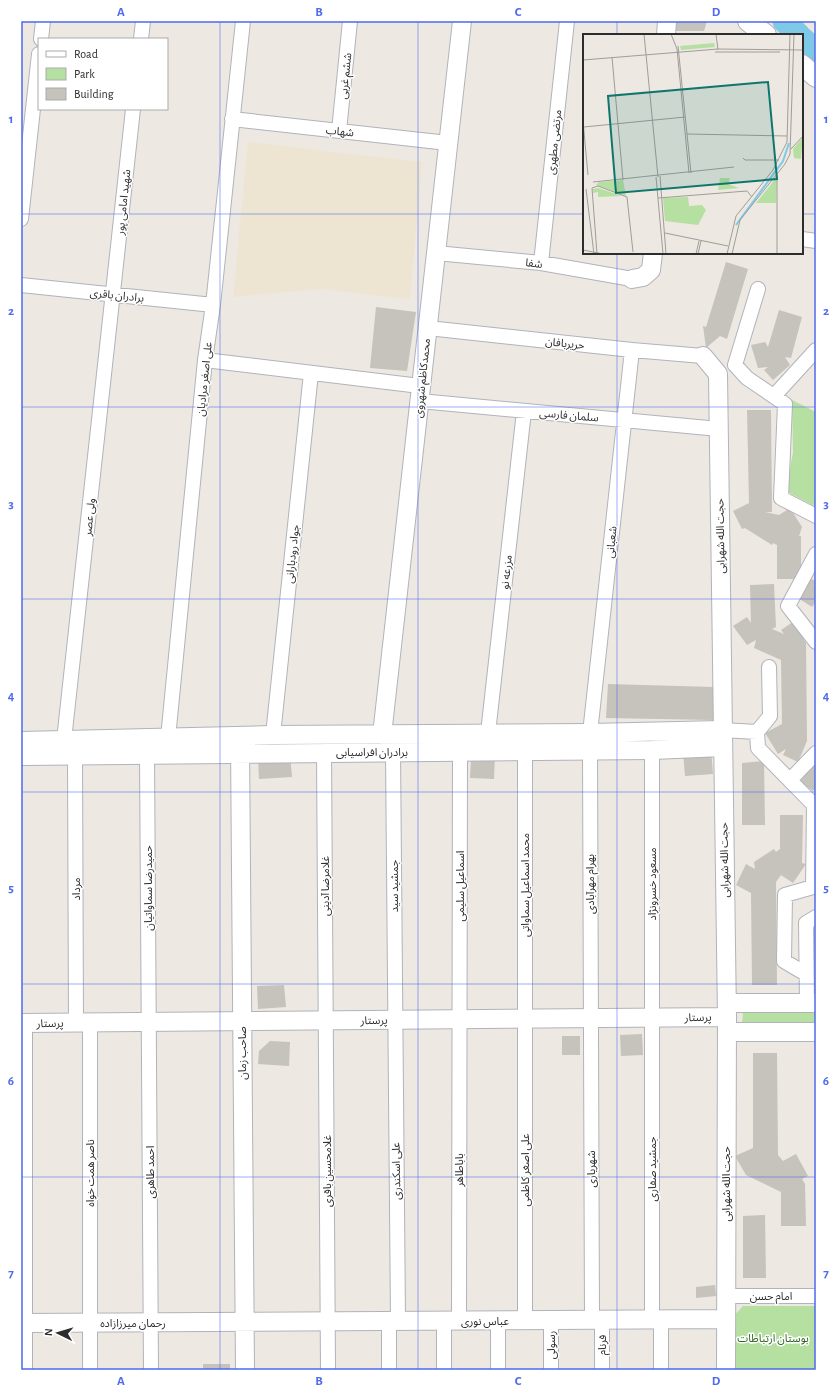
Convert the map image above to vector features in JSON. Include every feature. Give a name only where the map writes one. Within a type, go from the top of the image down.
[{"type":"main road","points":[[803,66],[816,77]]},
{"type":"street","points":[[41,38],[43,21]]},
{"type":"street","points":[[141,38],[143,21]]},
{"type":"street","name":"علی اصغر مرادیان","points":[[168,738],[205,360],[213,305],[243,21]]},
{"type":"street","name":"ششم غربی","points":[[339,131],[350,21]]},
{"type":"street","name":"محمدکاظم شهروی","points":[[382,735],[462,21]]},
{"type":"street","name":"مرتضی مطهری","points":[[541,263],[567,21]]},
{"type":"street","points":[[666,34],[667,21]]},
{"type":"street","points":[[21,219],[38,63]]},
{"type":"street","name":"شهید امامی پور","points":[[113,294],[133,110]]},
{"type":"street","name":"شهاب","points":[[232,119],[448,143]]},
{"type":"street","points":[[803,239],[816,241]]},
{"type":"street","name":"شفا","points":[[436,253],[541,263],[632,279]]},
{"type":"street","points":[[632,279],[643,277],[651,270],[653,254]]},
{"type":"street","name":"برادران باقری","points":[[21,285],[213,305]]},
{"type":"street","points":[[758,289],[735,365],[746,378],[785,404],[781,498],[816,516]]},
{"type":"street","name":"ولی عصر","points":[[64,740],[113,294]]},
{"type":"street","name":"حریربافان","points":[[428,328],[632,350],[703,356]]},
{"type":"street","name":"شعبانی","points":[[590,742],[632,350]]},
{"type":"street","points":[[774,396],[816,350]]},
{"type":"street","name":"حجت الله شهرابی","points":[[703,356],[718,374],[727,1017],[726,1370]]},
{"type":"street","points":[[205,360],[311,373],[420,394]]},
{"type":"street","name":"جواد رودبارانی","points":[[273,735],[311,373]]},
{"type":"street","name":"سلمان فارسی","points":[[420,394],[524,411],[719,429]]},
{"type":"street","name":"مزرعه نو","points":[[488,733],[524,411]]},
{"type":"street","points":[[816,554],[788,606],[816,642]]},
{"type":"street","points":[[722,738],[757,732],[770,716],[769,667]]},
{"type":"street","points":[[757,732],[758,748],[814,805],[813,887],[785,895],[784,962],[806,974]]},
{"type":"street","name":"برادران افراسیابی","points":[[21,756],[147,754],[240,745],[273,735],[488,733],[590,742],[652,750],[722,738]]},
{"type":"street","name":"برادران افراسیابی","points":[[21,741],[168,738],[324,752],[460,752],[525,751],[590,742],[722,738]]},
{"type":"street","name":"بهرام مهرآبادی","points":[[590,742],[591,1018]]},
{"type":"street","name":"صاحب زمان","points":[[240,745],[245,1370]]},
{"type":"street","name":"مسعود خسرونژاد","points":[[652,750],[653,1018]]},
{"type":"street","name":"محمد اسماعیل سماواتی","points":[[525,751],[525,1019]]},
{"type":"street","name":"غلامرضا آدینی","points":[[324,752],[326,1020]]},
{"type":"street","name":"جمشید سید","points":[[393,752],[395,1020]]},
{"type":"street","name":"اسماعیل سلیمی","points":[[460,752],[460,1019]]},
{"type":"street","points":[[790,780],[816,753]]},
{"type":"street","name":"حمیدرضا سماواتیان","points":[[147,754],[149,1022]]},
{"type":"street","name":"مرداد","points":[[75,756],[83,1023]]},
{"type":"street","points":[[811,1003],[806,974],[806,923],[816,917]]},
{"type":"street","name":"پرستار","points":[[23,1023],[727,1017],[811,1003]]},
{"type":"street","name":"پرستار","points":[[727,1017],[816,1032]]},
{"type":"street","name":"شهریاری","points":[[591,1018],[597,1320]]},
{"type":"street","name":"جمشید صفاری","points":[[653,1018],[657,1320],[661,1370]]},
{"type":"street","name":"باباطاهر","points":[[444,1370],[451,1321],[460,1019]]},
{"type":"street","name":"علی اصغر کاظمی","points":[[525,1019],[525,1320]]},
{"type":"street","name":"غلامحسین باقری","points":[[326,1020],[328,1370]]},
{"type":"street","name":"علی اسکندری","points":[[389,1370],[393,1321],[395,1020]]},
{"type":"street","name":"احمد طاهری","points":[[149,1022],[151,1370]]},
{"type":"street","points":[[23,1023],[23,1323],[25,1370]]},
{"type":"street","name":"ناصر همت خواه","points":[[83,1023],[90,1370]]},
{"type":"street","name":"امام حسن","points":[[726,1296],[816,1296]]},
{"type":"street","name":"عباس نوری","points":[[244,1322],[726,1319]]},
{"type":"street","name":"رسولى","points":[[551,1320],[551,1370]]},
{"type":"street","name":"فرنام","points":[[597,1320],[602,1370]]},
{"type":"street","points":[[498,1321],[498,1370]]},
{"type":"street","name":"رحمان میرزازاده","points":[[23,1323],[244,1322]]},
{"type":"shaded area","points":[[248,142],[422,162],[410,299],[321,289],[233,297]]},
{"type":"green space","points":[[792,400],[816,412],[816,507],[786,491],[793,452]]},
{"type":"green space","points":[[743,1012],[816,1012],[816,1024],[742,1024]]},
{"type":"green space","name":"بوستان ارتباطات","points":[[743,1306],[816,1306],[816,1370],[731,1370],[731,1319]]},
{"type":"building","points":[[675,21],[707,21],[704,31],[674,31]]},
{"type":"building","points":[[726,262],[748,269],[727,339],[720,336],[706,348],[703,326],[706,327]]},
{"type":"building","points":[[376,307],[416,312],[407,371],[370,368]]},
{"type":"building","points":[[779,310],[802,317],[791,358],[785,357],[790,365],[773,380],[764,370],[768,367],[758,368],[751,345],[765,342],[768,347]]},
{"type":"building","points":[[747,410],[771,410],[772,512],[765,512],[779,515],[790,508],[802,527],[799,536],[801,536],[801,579],[777,579],[777,545],[773,543],[772,545],[745,528],[742,529],[733,511],[749,503]]},
{"type":"building","points":[[811,579],[816,581],[816,601],[812,607],[798,598]]},
{"type":"building","points":[[774,584],[776,627],[772,629],[784,634],[781,630],[793,622],[806,643],[807,741],[798,762],[783,755],[786,749],[778,754],[765,733],[782,724],[781,660],[754,648],[756,640],[747,645],[733,626],[747,617],[751,623],[750,585]]},
{"type":"building","points":[[608,684],[713,687],[713,720],[606,718]]},
{"type":"building","points":[[711,749],[713,774],[685,776],[683,752]]},
{"type":"building","points":[[290,754],[292,777],[259,779],[258,756]]},
{"type":"building","points":[[495,754],[494,779],[470,778],[471,760]]},
{"type":"building","points":[[764,761],[765,825],[742,825],[742,763]]},
{"type":"building","points":[[813,762],[816,764],[816,787],[813,791],[800,782]]},
{"type":"building","points":[[780,815],[803,815],[802,863],[806,864],[793,883],[781,875],[776,882],[777,985],[752,985],[751,893],[736,885],[746,864],[755,869],[754,862],[774,849],[776,852],[780,849]]},
{"type":"building","points":[[284,985],[286,1007],[258,1009],[257,986]]},
{"type":"building","points":[[642,1034],[643,1055],[621,1056],[620,1035]]},
{"type":"building","points":[[562,1036],[580,1036],[580,1055],[562,1055]]},
{"type":"building","points":[[270,1041],[290,1042],[289,1066],[258,1064],[259,1051]]},
{"type":"building","points":[[753,1053],[777,1053],[778,1155],[783,1161],[796,1154],[808,1176],[802,1179],[805,1184],[806,1226],[781,1226],[781,1192],[746,1175],[735,1156],[753,1148]]},
{"type":"building","points":[[765,1215],[766,1278],[743,1278],[743,1216]]},
{"type":"building","points":[[715,1285],[716,1296],[696,1298],[696,1287]]},
{"type":"building","points":[[203,1364],[230,1364],[230,1370],[203,1370]]},
{"type":"waterway","points":[[784,21],[798,34]]},
{"type":"waterway","points":[[803,39],[816,51]]}]
